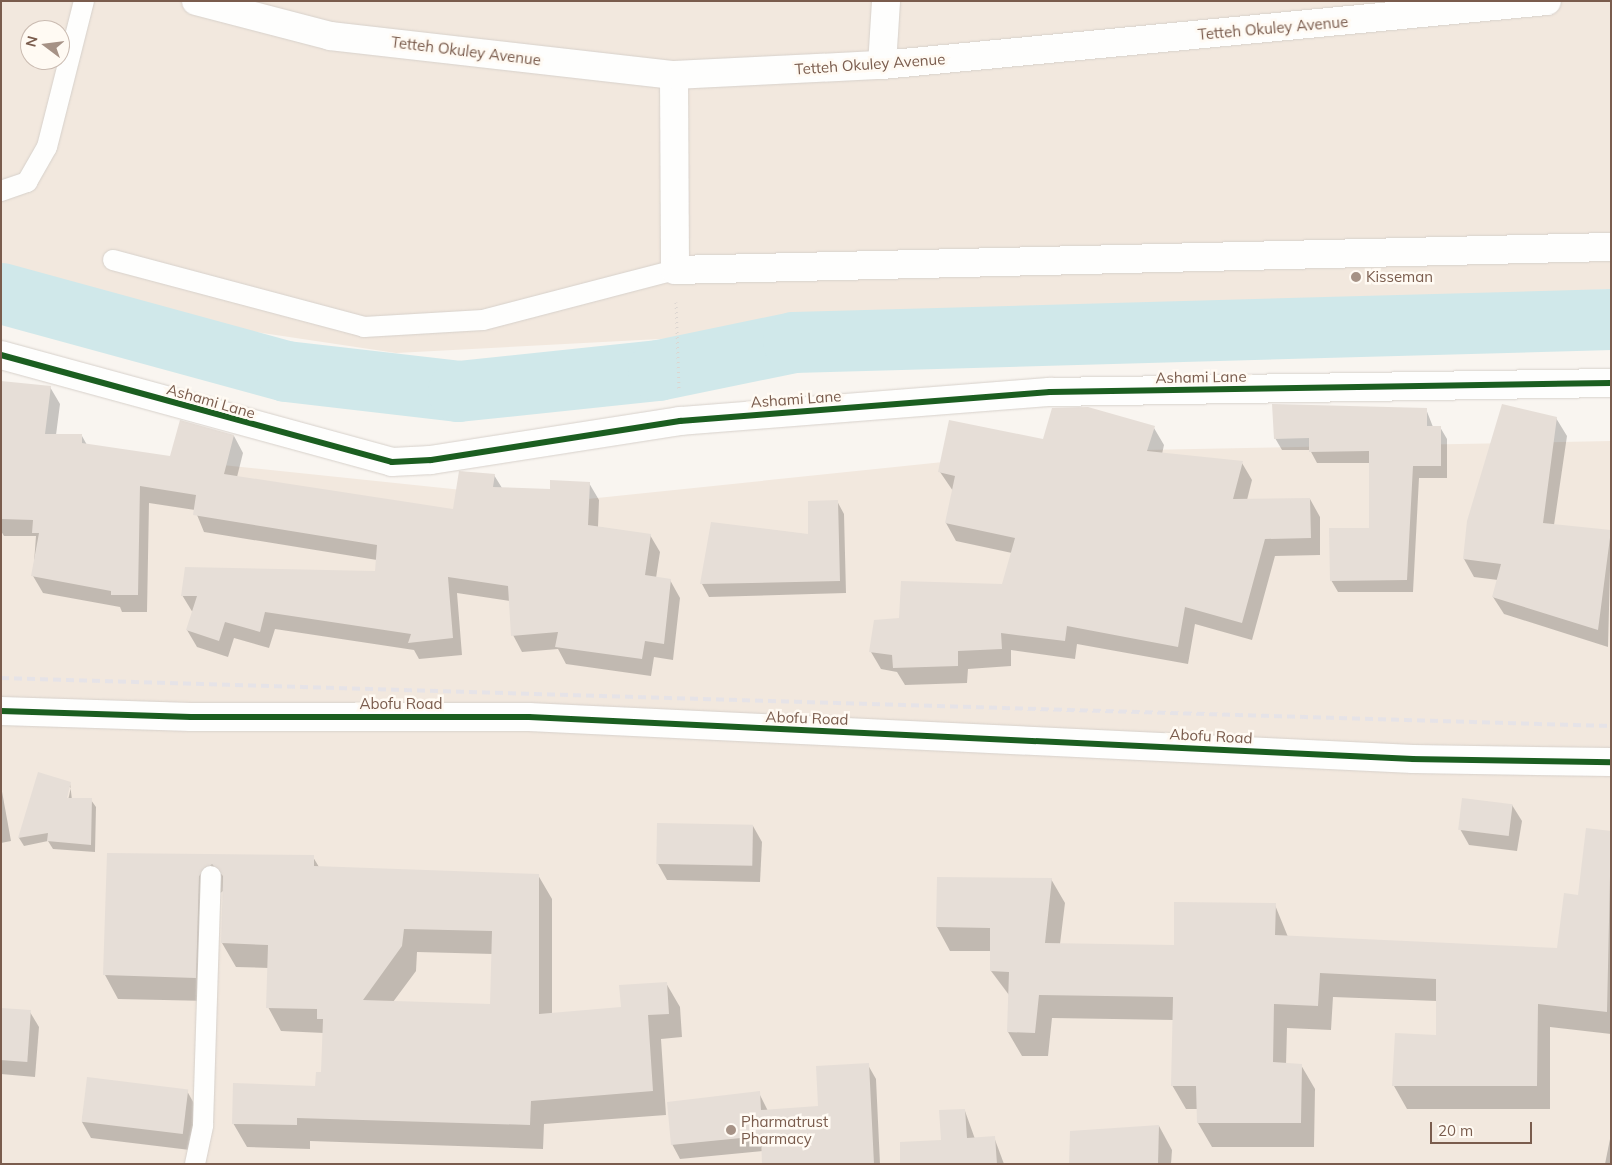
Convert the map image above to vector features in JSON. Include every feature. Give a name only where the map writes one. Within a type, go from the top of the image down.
[{"type":"street","name":"Tetteh Okuley Avenue","points":[[196,1],[330,36],[674,75],[882,65],[1547,1]]},
{"type":"street","points":[[882,65],[886,1]]},
{"type":"street","points":[[674,75],[676,270],[1611,247]]},
{"type":"street","name":"Ashami Lane","points":[[1,355],[392,462],[431,460],[680,421],[1050,392],[1611,383]]},
{"type":"street","name":"Abofu Road","points":[[1,711],[191,717],[529,717],[1413,759],[1611,762]]},
{"type":"lane","points":[[1,191],[27,182],[47,147],[84,1]]},
{"type":"lane","points":[[113,260],[364,327],[483,320],[676,270]]},
{"type":"lane","points":[[195,1164],[203,1125],[211,876]]},
{"type":"path","points":[[676,270],[680,421]]},
{"type":"shaded area","points":[[1,1],[1611,1],[1611,289],[396,353],[1,294]]},
{"type":"shaded area","points":[[1611,441],[1611,1164],[1,1164],[1,442],[568,501],[1040,452]]},
{"type":"building","points":[[1,381],[51,386],[45,434],[82,434],[82,443],[170,456],[180,420],[234,435],[224,474],[453,509],[459,471],[495,474],[493,487],[550,489],[550,480],[590,482],[588,525],[651,534],[645,575],[671,579],[664,644],[645,641],[642,659],[555,647],[558,632],[511,636],[508,586],[448,577],[453,638],[408,643],[411,634],[265,612],[260,632],[225,622],[219,641],[186,630],[197,596],[181,596],[185,567],[375,571],[377,545],[193,515],[196,495],[140,486],[138,595],[111,595],[111,591],[31,576],[39,533],[32,533],[33,520],[1,519]]},
{"type":"building","points":[[1272,404],[1427,408],[1427,426],[1441,426],[1441,466],[1413,466],[1407,580],[1330,581],[1329,528],[1369,528],[1369,451],[1309,452],[1309,438],[1274,439]]},
{"type":"building","points":[[1502,404],[1557,417],[1543,523],[1611,530],[1598,630],[1492,597],[1501,564],[1463,559],[1467,521]]},
{"type":"building","points":[[1088,407],[1155,426],[1147,451],[1243,461],[1233,499],[1310,498],[1311,538],[1265,539],[1242,623],[1185,607],[1178,647],[1067,626],[1065,641],[1001,633],[1002,649],[958,651],[958,666],[893,668],[892,655],[869,652],[874,620],[899,618],[901,581],[1002,584],[1015,538],[945,523],[955,476],[938,472],[949,420],[1043,439],[1052,408]]},
{"type":"building","points":[[838,500],[840,581],[700,584],[711,522],[808,534],[808,501]]},
{"type":"building","points":[[38,772],[71,782],[67,798],[92,798],[91,845],[47,841],[48,833],[18,838]]},
{"type":"building","points":[[1462,798],[1513,804],[1509,836],[1458,830]]},
{"type":"building","points":[[657,823],[753,825],[752,866],[656,864]]},
{"type":"building","points":[[1586,828],[1611,831],[1607,1012],[1538,1004],[1537,1086],[1392,1086],[1395,1033],[1436,1035],[1436,979],[1320,973],[1318,1006],[1274,1004],[1273,1062],[1302,1064],[1301,1123],[1197,1123],[1196,1086],[1171,1086],[1173,997],[1039,995],[1035,1033],[1007,1032],[1009,972],[990,971],[990,928],[936,927],[937,877],[1052,878],[1045,943],[1174,945],[1174,902],[1276,903],[1275,935],[1557,948],[1564,893],[1578,895]]},
{"type":"building","points":[[107,853],[314,855],[314,866],[539,874],[539,1014],[621,1007],[619,985],[667,982],[669,1014],[648,1015],[653,1091],[531,1101],[530,1125],[297,1118],[297,1125],[232,1124],[233,1083],[315,1086],[316,1072],[321,1072],[323,1019],[317,1019],[317,1009],[266,1008],[268,945],[221,943],[223,876],[212,864],[199,876],[196,978],[103,975]],"holes":[[[404,929],[492,931],[490,1004],[363,1000],[402,946]]]},
{"type":"building","points":[[1,1008],[31,1010],[27,1062],[1,1060]]},
{"type":"building","points":[[869,1063],[874,1164],[762,1164],[761,1136],[671,1145],[667,1102],[760,1091],[761,1110],[818,1106],[816,1066]]},
{"type":"building","points":[[87,1077],[188,1089],[183,1134],[82,1122]]},
{"type":"building","points":[[965,1109],[967,1138],[995,1136],[997,1164],[900,1164],[900,1142],[941,1140],[939,1110]]},
{"type":"building","points":[[1159,1125],[1158,1164],[1069,1164],[1070,1131]]},
{"type":"waterway","points":[[1,293],[286,371],[458,391],[658,370],[793,342],[1611,319]]},
{"type":"railway","points":[[1,678],[1611,726]]},
{"type":"cycle path","points":[[1,355],[392,462],[431,460],[680,421],[1050,392],[1611,383]]},
{"type":"cycle path","points":[[1,711],[191,717],[529,717],[1413,759],[1611,762]]},
{"type":"place","name":"Kisseman","points":[[1356,277]]},
{"type":"place","name":"Pharmatrust Pharmacy","points":[[731,1130]]}]
